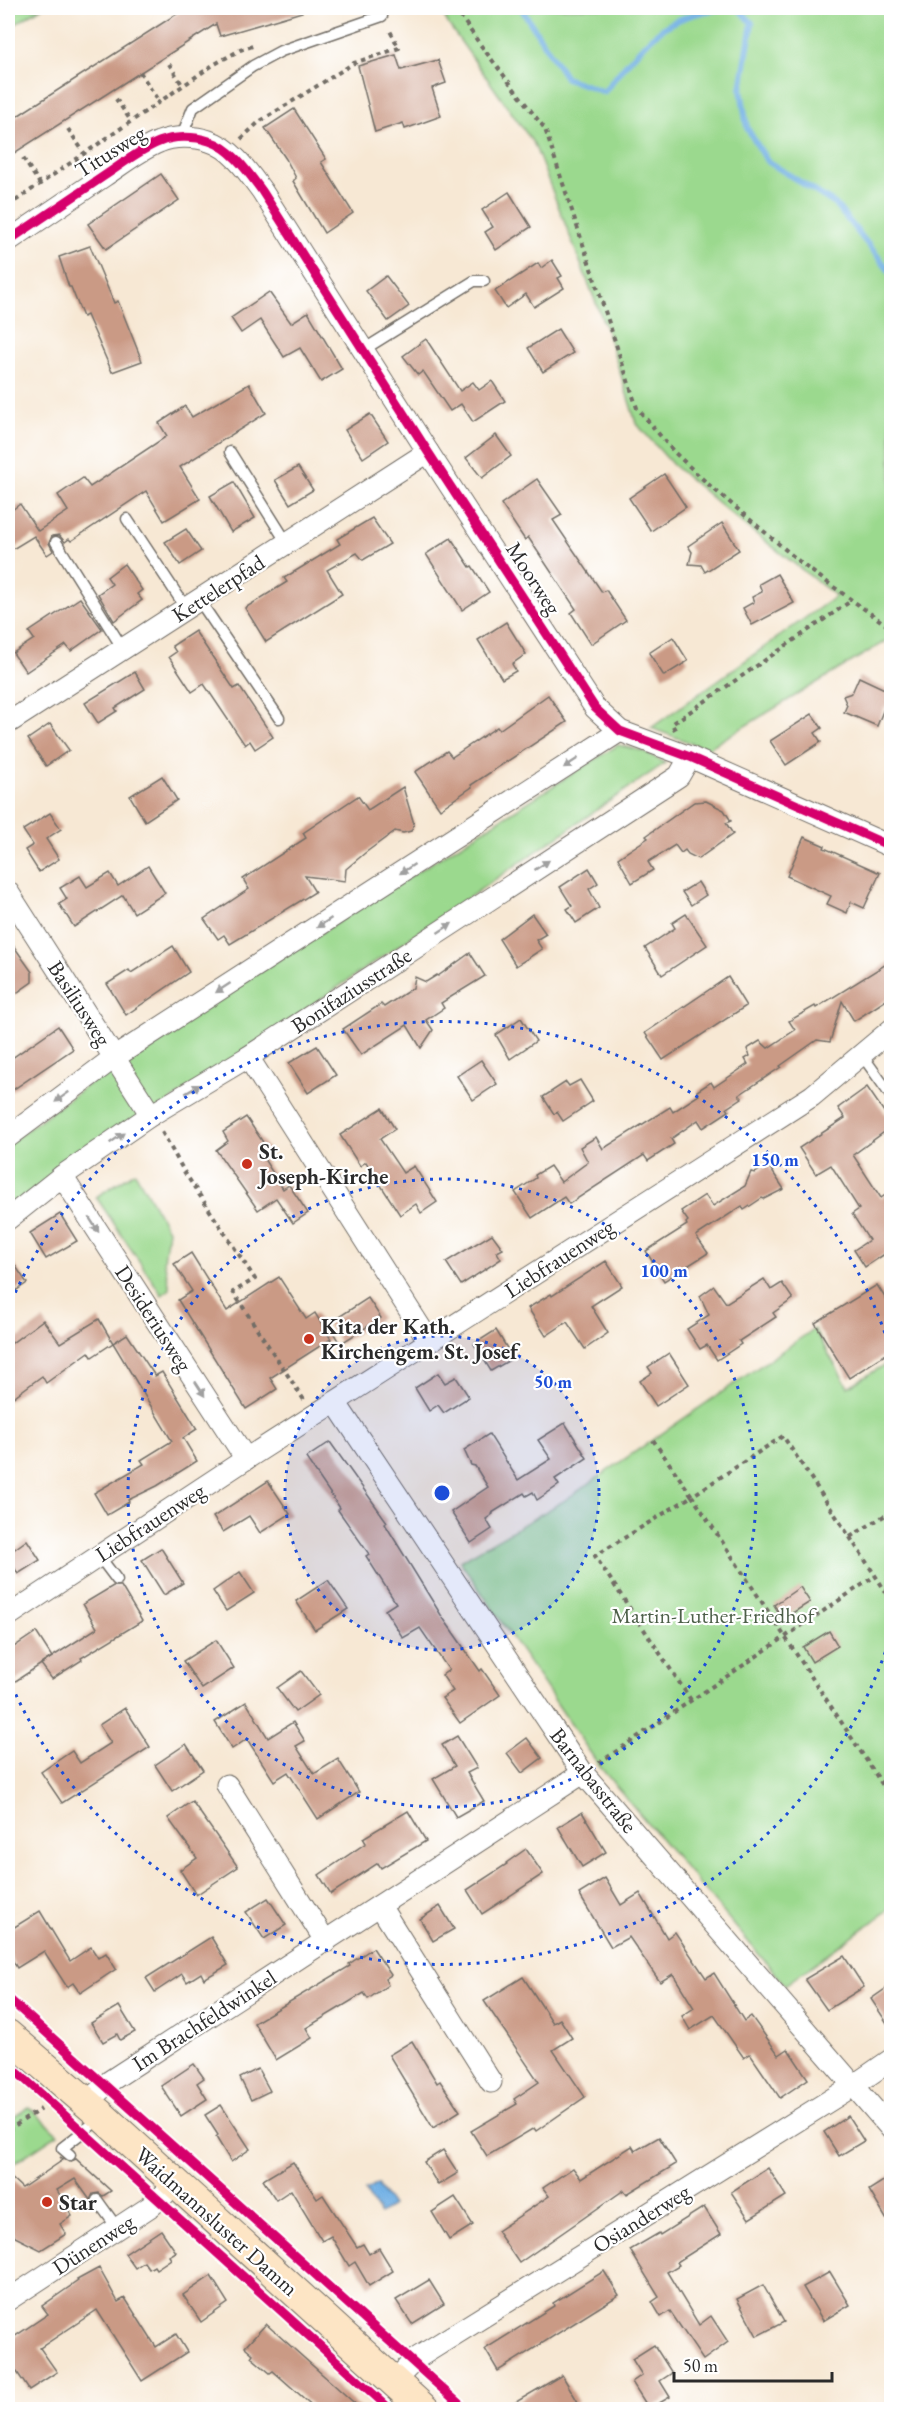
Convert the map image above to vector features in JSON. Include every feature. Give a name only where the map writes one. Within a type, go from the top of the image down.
[{"type":"main road","name":"Waidmannsluster Damm","points":[[8,2035],[425,2409]]},
{"type":"street","name":"Titusweg","points":[[8,241],[127,160],[159,142],[181,138],[210,141],[227,151],[262,191]]},
{"type":"street","name":"Moorweg","points":[[262,191],[428,452],[596,708],[620,731],[690,757],[891,847]]},
{"type":"street","name":"Kettelerpfad","points":[[8,723],[428,452]]},
{"type":"street","points":[[8,1137],[115,1057],[620,731]]},
{"type":"street","name":"Bonifaziusstraße","points":[[8,1219],[62,1176],[151,1115],[248,1057],[679,776],[690,757]]},
{"type":"street","name":"Basiliusweg","points":[[8,892],[151,1115]]},
{"type":"street","name":"Liebfrauenweg","points":[[8,1616],[246,1459],[812,1096],[891,1029]]},
{"type":"street","points":[[248,1057],[429,1341]]},
{"type":"street","name":"Desideriusweg","points":[[62,1176],[246,1459]]},
{"type":"street","name":"Barnabasstraße","points":[[335,1402],[583,1773],[891,2130]]},
{"type":"street","name":"Im Brachfeldwinkel","points":[[94,2110],[110,2081],[583,1773]]},
{"type":"street","points":[[227,1785],[326,1942]]},
{"type":"street","points":[[380,1906],[491,2082]]},
{"type":"street","name":"Osianderweg","points":[[394,2381],[417,2358],[853,2086],[891,2059]]},
{"type":"street","name":"Dünenweg","points":[[8,2300],[118,2229],[151,2206],[176,2184]]},
{"type":"lane","points":[[181,138],[193,108],[253,66],[281,51],[382,16]]},
{"type":"lane","points":[[363,350],[474,281],[484,281]]},
{"type":"lane","points":[[230,452],[287,543]]},
{"type":"lane","points":[[127,519],[279,718]]},
{"type":"lane","points":[[56,542],[123,649]]},
{"type":"lane","points":[[862,1055],[891,1097]]},
{"type":"lane","points":[[99,1556],[117,1580]]},
{"type":"lane","points":[[70,2155],[62,2148],[94,2110]]},
{"type":"lane","points":[[97,2200],[118,2229]]},
{"type":"path","points":[[455,8],[544,129],[637,408],[674,452],[708,484],[806,567],[891,629]]},
{"type":"path","points":[[227,151],[259,122],[354,63],[399,48],[382,16]]},
{"type":"path","points":[[8,206],[183,86],[240,50],[262,43]]},
{"type":"path","points":[[169,64],[183,86]]},
{"type":"path","points":[[140,72],[159,102]]},
{"type":"path","points":[[116,99],[131,121]]},
{"type":"path","points":[[68,129],[85,154]]},
{"type":"path","points":[[23,158],[40,184]]},
{"type":"path","points":[[690,757],[672,723],[851,601]]},
{"type":"path","points":[[151,1115],[185,1173],[255,1279],[233,1292],[315,1415]]},
{"type":"path","points":[[691,1700],[595,1556],[783,1436],[891,1601]]},
{"type":"path","points":[[653,1440],[891,1799]]},
{"type":"path","points":[[850,1537],[891,1511]]},
{"type":"path","points":[[583,1773],[875,1576]]},
{"type":"path","points":[[8,2130],[41,2109]]},
{"type":"green space","points":[[8,8],[41,8],[8,29]]},
{"type":"green space","points":[[440,8],[891,8],[891,638],[707,749],[651,728],[836,596],[743,524],[673,465],[636,423],[607,331],[534,144],[449,25]]},
{"type":"green space","points":[[618,745],[643,751],[665,763],[242,1053],[8,1209],[8,1144],[129,1054]]},
{"type":"green space","points":[[135,1172],[168,1230],[164,1261],[170,1289],[162,1295],[96,1197]]},
{"type":"green space","name":"Martin-Luther-Friedhof","points":[[814,1329],[848,1387],[891,1361],[891,1908],[785,1985],[600,1767],[460,1561],[562,1502]]},
{"type":"green space","points":[[29,2107],[58,2134],[8,2167],[8,2121]]},
{"type":"water","points":[[377,2184],[392,2206],[380,2214],[365,2191]]},
{"type":"building","points":[[186,8],[302,8],[302,12],[220,36],[216,24],[8,157],[8,122]]},
{"type":"building","points":[[396,55],[401,70],[438,60],[446,83],[432,88],[441,116],[405,129],[403,123],[375,132],[358,66]]},
{"type":"building","points":[[294,109],[326,159],[321,162],[353,213],[324,233],[293,181],[296,178],[286,159],[265,128]]},
{"type":"building","points":[[161,174],[179,200],[106,249],[88,224]]},
{"type":"building","points":[[509,192],[531,227],[496,250],[485,232],[493,227],[482,210]]},
{"type":"building","points":[[90,246],[114,303],[118,301],[142,361],[112,372],[87,315],[83,317],[71,287],[69,287],[59,257]]},
{"type":"building","points":[[552,260],[562,276],[558,278],[564,288],[534,307],[526,294],[506,308],[495,291],[538,263],[541,268]]},
{"type":"building","points":[[386,276],[409,306],[388,321],[366,291]]},
{"type":"building","points":[[269,292],[291,323],[308,312],[342,369],[321,382],[300,348],[284,357],[260,320],[241,333],[231,318]]},
{"type":"building","points":[[558,329],[573,353],[543,372],[528,348]]},
{"type":"building","points":[[426,339],[460,391],[473,382],[479,390],[492,381],[505,401],[473,422],[461,404],[450,411],[423,371],[418,375],[403,356]]},
{"type":"building","points":[[249,384],[266,413],[180,467],[200,499],[164,521],[146,491],[71,541],[69,539],[65,542],[59,535],[52,536],[49,543],[53,551],[47,555],[34,536],[8,552],[8,513],[20,504],[38,531],[68,511],[58,495],[83,478],[90,487],[167,436],[159,423],[185,406],[192,417]]},
{"type":"building","points":[[370,414],[388,441],[363,458],[345,430]]},
{"type":"building","points":[[496,435],[511,456],[482,478],[466,458]]},
{"type":"building","points":[[298,467],[313,490],[290,504],[275,480]]},
{"type":"building","points":[[664,474],[686,507],[651,531],[629,498]]},
{"type":"building","points":[[537,479],[562,515],[553,520],[602,592],[606,590],[626,620],[591,644],[571,613],[576,609],[528,537],[525,540],[501,504]]},
{"type":"building","points":[[234,482],[255,518],[231,532],[210,496]]},
{"type":"building","points":[[372,518],[390,544],[363,560],[357,553],[327,570],[342,594],[266,642],[245,608],[287,582],[284,578],[340,544],[337,539]]},
{"type":"building","points":[[722,523],[739,550],[705,572],[701,565],[689,564],[692,552],[688,546]]},
{"type":"building","points":[[186,529],[201,551],[180,565],[165,542]]},
{"type":"building","points":[[451,538],[489,592],[462,610],[426,554]]},
{"type":"building","points":[[124,564],[142,590],[137,594],[142,600],[114,621],[98,594],[112,584],[107,577]]},
{"type":"building","points":[[777,574],[794,603],[752,625],[743,608],[754,602],[752,597],[762,592],[759,584]]},
{"type":"building","points":[[80,598],[102,629],[71,651],[66,645],[26,672],[13,653],[34,639],[29,632]]},
{"type":"building","points":[[506,622],[526,654],[512,664],[516,671],[502,679],[478,640]]},
{"type":"building","points":[[195,631],[234,689],[239,686],[273,737],[255,749],[250,741],[245,745],[204,684],[192,692],[169,657],[176,652],[172,646]]},
{"type":"building","points":[[673,637],[688,661],[664,676],[649,653]]},
{"type":"building","points":[[135,672],[145,689],[115,708],[117,711],[98,723],[85,703]]},
{"type":"building","points":[[859,677],[891,692],[891,709],[885,706],[877,726],[844,712],[847,705],[843,696],[852,693]]},
{"type":"building","points":[[548,695],[567,722],[471,785],[472,787],[440,809],[415,772],[447,751],[452,757],[497,727],[499,730]]},
{"type":"building","points":[[812,714],[822,728],[815,733],[821,742],[786,765],[770,741]]},
{"type":"building","points":[[50,724],[69,750],[46,766],[28,739]]},
{"type":"building","points":[[162,776],[177,800],[145,821],[130,796]]},
{"type":"building","points":[[403,787],[414,824],[411,831],[403,833],[395,831],[365,853],[346,869],[345,881],[305,876],[315,892],[230,944],[224,935],[218,939],[204,919],[249,889],[243,879],[306,838],[303,833],[358,796],[368,810]]},
{"type":"building","points":[[706,801],[724,810],[731,821],[726,823],[733,834],[698,859],[685,850],[681,853],[675,845],[648,862],[653,870],[632,883],[618,858],[694,802]]},
{"type":"building","points":[[50,813],[61,829],[46,839],[59,859],[39,872],[25,850],[33,845],[23,830]]},
{"type":"building","points":[[804,837],[880,873],[864,908],[851,902],[847,913],[827,904],[831,896],[787,876]]},
{"type":"building","points":[[148,866],[165,893],[134,913],[123,895],[74,927],[59,904],[67,899],[60,888],[80,876],[87,887],[110,873],[118,886]]},
{"type":"building","points":[[589,868],[598,883],[589,889],[599,908],[576,923],[567,909],[572,906],[560,887]]},
{"type":"building","points":[[698,882],[706,895],[691,905],[682,892]]},
{"type":"building","points":[[532,914],[546,934],[536,940],[542,949],[516,966],[499,939]]},
{"type":"building","points":[[686,914],[707,945],[662,975],[645,948],[675,928],[672,923]]},
{"type":"building","points":[[8,938],[32,972],[32,982],[8,999]]},
{"type":"building","points":[[173,946],[189,972],[126,1015],[107,984],[129,970],[131,973]]},
{"type":"building","points":[[470,953],[485,976],[441,1003],[444,1008],[426,1020],[433,1030],[421,1048],[407,1025],[361,1055],[343,1029],[381,1004],[384,1007],[413,988],[415,977],[426,982]]},
{"type":"building","points":[[891,961],[891,997],[854,1021],[842,1001],[830,1042],[817,1040],[739,1095],[742,1098],[727,1108],[729,1111],[703,1128],[698,1120],[671,1139],[674,1144],[648,1161],[644,1155],[569,1204],[564,1197],[532,1218],[515,1192],[536,1178],[535,1175],[550,1166],[561,1182],[588,1162],[580,1147],[596,1137],[603,1149],[670,1107],[673,1112],[699,1095],[697,1091],[711,1082],[714,1087],[748,1064],[745,1059],[750,1056],[747,1049],[760,1041],[768,1048],[795,1030],[789,1021],[815,1006],[816,1008]]},
{"type":"building","points":[[728,977],[746,1006],[663,1060],[645,1033]]},
{"type":"building","points":[[521,1018],[536,1041],[510,1059],[496,1035]]},
{"type":"building","points":[[58,1026],[73,1049],[8,1093],[8,1061]]},
{"type":"building","points":[[317,1046],[336,1075],[308,1093],[289,1063]]},
{"type":"building","points":[[481,1060],[497,1084],[473,1100],[457,1076]]},
{"type":"building","points":[[580,1080],[593,1101],[563,1121],[557,1112],[554,1114],[543,1097],[566,1082],[569,1086]]},
{"type":"building","points":[[867,1087],[891,1122],[891,1127],[853,1155],[881,1198],[891,1191],[891,1250],[865,1267],[854,1250],[869,1240],[852,1214],[859,1209],[831,1165],[816,1174],[799,1148],[845,1118],[838,1108]]},
{"type":"building","points":[[382,1108],[395,1129],[380,1139],[403,1173],[414,1166],[437,1202],[421,1213],[416,1204],[400,1215],[366,1162],[360,1166],[340,1135]]},
{"type":"building","name":"St. Joseph-Kirche","points":[[246,1117],[269,1151],[262,1156],[283,1189],[289,1185],[308,1213],[293,1223],[276,1198],[258,1210],[216,1150],[228,1141],[223,1132]]},
{"type":"building","points":[[768,1165],[784,1189],[762,1198],[744,1210],[742,1206],[696,1236],[708,1253],[664,1281],[646,1251],[687,1225],[688,1221],[681,1211],[705,1195],[713,1206],[745,1186],[751,1172],[755,1173]]},
{"type":"building","points":[[60,1214],[77,1241],[46,1259],[30,1233]]},
{"type":"building","points":[[492,1234],[503,1249],[497,1252],[501,1259],[461,1285],[446,1262]]},
{"type":"building","points":[[191,1253],[227,1311],[279,1277],[306,1319],[315,1313],[331,1339],[270,1378],[277,1389],[246,1409],[178,1300],[192,1291],[174,1264]]},
{"type":"building","points":[[8,1255],[27,1283],[8,1296]]},
{"type":"building","points":[[606,1261],[622,1286],[591,1306],[608,1333],[585,1349],[567,1322],[546,1336],[528,1308],[551,1294],[552,1296]]},
{"type":"building","points":[[764,1279],[771,1290],[782,1283],[793,1299],[773,1313],[776,1317],[739,1341],[741,1344],[717,1360],[707,1345],[700,1349],[687,1329],[709,1315],[700,1296],[714,1286],[726,1303]]},
{"type":"building","points":[[877,1285],[891,1307],[891,1351],[849,1378],[815,1323]]},
{"type":"building","points":[[368,1298],[381,1318],[340,1344],[328,1324]]},
{"type":"building","points":[[99,1319],[113,1343],[92,1357],[89,1352],[46,1383],[42,1376],[8,1401],[8,1346],[43,1320],[60,1343]]},
{"type":"building","points":[[496,1330],[513,1358],[491,1371],[474,1344]]},
{"type":"building","points":[[127,1334],[155,1376],[162,1372],[197,1429],[183,1438],[197,1461],[157,1486],[128,1500],[129,1502],[107,1515],[94,1493],[144,1464],[141,1460],[172,1441],[113,1343]]},
{"type":"building","points":[[669,1353],[689,1384],[656,1406],[640,1381],[652,1373],[648,1367]]},
{"type":"building","points":[[438,1373],[445,1383],[456,1377],[469,1397],[444,1413],[438,1405],[429,1411],[415,1388]]},
{"type":"building","points":[[565,1423],[587,1458],[555,1479],[559,1485],[537,1500],[533,1492],[526,1496],[524,1493],[492,1513],[486,1519],[492,1529],[471,1543],[451,1512],[488,1487],[475,1466],[471,1465],[464,1450],[489,1434],[518,1480],[551,1459],[538,1440]]},
{"type":"building","points":[[330,1442],[387,1522],[385,1524],[441,1615],[480,1671],[482,1669],[500,1695],[460,1723],[442,1698],[453,1691],[442,1675],[449,1670],[420,1628],[403,1638],[385,1610],[396,1603],[366,1556],[369,1554],[306,1458]]},
{"type":"building","points":[[268,1481],[290,1514],[260,1533],[249,1516],[223,1532],[213,1517]]},
{"type":"building","points":[[27,1540],[40,1560],[18,1574],[8,1554]]},
{"type":"building","points":[[161,1548],[183,1583],[164,1595],[142,1560]]},
{"type":"building","points":[[240,1572],[254,1593],[226,1611],[213,1591]]},
{"type":"building","points":[[328,1580],[348,1609],[315,1630],[296,1601]]},
{"type":"building","points":[[113,1586],[121,1586],[142,1621],[81,1658],[82,1660],[52,1679],[41,1664],[97,1628],[83,1604]]},
{"type":"building","points":[[800,1587],[810,1602],[783,1619],[774,1605]]},
{"type":"building","points":[[829,1631],[838,1646],[812,1662],[803,1647]]},
{"type":"building","points":[[36,1632],[52,1657],[8,1686],[8,1651]]},
{"type":"building","points":[[216,1640],[234,1668],[202,1689],[183,1661]]},
{"type":"building","points":[[301,1671],[319,1695],[295,1712],[277,1688]]},
{"type":"building","points":[[246,1702],[268,1738],[293,1722],[305,1741],[296,1746],[314,1774],[338,1759],[359,1792],[318,1819],[288,1772],[274,1781],[247,1739],[232,1749],[215,1722]]},
{"type":"building","points":[[125,1708],[150,1747],[62,1803],[41,1772],[72,1751],[80,1763],[111,1743],[99,1725]]},
{"type":"building","points":[[457,1736],[477,1768],[467,1773],[484,1801],[456,1817],[433,1779],[455,1766],[442,1745]]},
{"type":"building","points":[[527,1738],[542,1758],[522,1773],[507,1753]]},
{"type":"building","points":[[186,1744],[203,1770],[172,1791],[155,1765]]},
{"type":"building","points":[[192,1801],[238,1867],[196,1895],[180,1870],[197,1858],[168,1818]]},
{"type":"building","points":[[408,1811],[426,1841],[381,1868],[378,1863],[331,1894],[319,1875],[366,1843],[363,1838]]},
{"type":"building","points":[[582,1812],[606,1852],[582,1867],[558,1827]]},
{"type":"building","points":[[526,1849],[543,1874],[482,1914],[467,1890]]},
{"type":"building","points":[[605,1878],[621,1905],[640,1893],[667,1938],[675,1932],[706,1978],[714,1973],[744,2021],[751,2016],[779,2055],[788,2049],[808,2079],[780,2098],[750,2054],[744,2058],[714,2015],[690,2030],[682,2016],[694,2008],[673,1974],[660,1982],[629,1937],[611,1947],[579,1894]]},
{"type":"building","points":[[268,1898],[286,1925],[264,1939],[246,1912]]},
{"type":"building","points":[[440,1906],[454,1929],[433,1941],[420,1919]]},
{"type":"building","points":[[40,1911],[70,1961],[91,1947],[98,1958],[106,1953],[116,1969],[80,1993],[73,1983],[67,1987],[44,1951],[17,1968],[8,1952],[8,1931]]},
{"type":"building","points":[[211,1937],[228,1965],[204,1979],[201,1973],[187,1982],[182,1974],[155,1992],[146,1978]]},
{"type":"building","points":[[373,1948],[391,1975],[385,1979],[388,1985],[368,1999],[364,1993],[306,2028],[312,2038],[276,2060],[254,2023],[350,1966],[349,1964]]},
{"type":"building","points":[[844,1956],[864,1987],[827,2010],[805,1979]]},
{"type":"building","points":[[523,1977],[553,2023],[560,2019],[572,2038],[553,2050],[585,2097],[536,2131],[534,2128],[487,2156],[471,2131],[517,2104],[514,2099],[539,2082],[484,2001]]},
{"type":"building","points":[[891,1985],[891,2029],[871,1999]]},
{"type":"building","points":[[119,2006],[135,2032],[120,2040],[117,2034],[103,2042],[91,2023]]},
{"type":"building","points":[[412,2041],[437,2083],[440,2081],[460,2111],[433,2128],[389,2055]]},
{"type":"building","points":[[194,2064],[204,2078],[197,2083],[207,2099],[181,2116],[161,2086]]},
{"type":"building","points":[[258,2069],[270,2091],[251,2100],[240,2078]]},
{"type":"building","points":[[221,2105],[250,2149],[231,2162],[205,2115]]},
{"type":"building","points":[[848,2116],[864,2141],[839,2156],[824,2132]]},
{"type":"building","points":[[659,2137],[676,2164],[627,2194],[624,2190],[519,2263],[497,2231],[549,2196],[543,2188],[573,2168],[581,2179],[632,2146],[635,2151]]},
{"type":"building","points":[[443,2150],[458,2173],[438,2185],[424,2162]]},
{"type":"building","points":[[60,2157],[69,2162],[76,2159],[111,2191],[103,2196],[99,2193],[93,2194],[90,2200],[75,2179],[57,2190],[72,2216],[60,2224],[66,2234],[41,2250],[15,2237],[8,2226],[8,2175],[22,2188],[63,2160]]},
{"type":"building","points":[[293,2162],[317,2199],[323,2195],[357,2247],[363,2244],[369,2254],[379,2248],[393,2271],[369,2286],[355,2262],[349,2266],[331,2236],[322,2241],[291,2190],[276,2200],[263,2180]]},
{"type":"building","points":[[768,2168],[786,2196],[749,2219],[731,2192]]},
{"type":"building","points":[[891,2176],[891,2227],[869,2190]]},
{"type":"building","points":[[455,2197],[473,2225],[449,2240],[432,2212]]},
{"type":"building","points":[[704,2207],[721,2234],[677,2262],[679,2265],[667,2272],[699,2325],[711,2316],[728,2342],[703,2360],[670,2311],[661,2317],[652,2302],[659,2297],[630,2250],[659,2233],[660,2235]]},
{"type":"building","points":[[161,2230],[176,2252],[169,2256],[171,2259],[156,2269],[154,2266],[149,2269],[144,2262],[135,2268],[125,2254]]},
{"type":"building","points":[[99,2268],[118,2302],[125,2298],[156,2347],[176,2334],[187,2352],[142,2381],[97,2310],[40,2348],[57,2372],[29,2390],[17,2372],[8,2379],[8,2341],[48,2314],[42,2306],[77,2280]]},
{"type":"building","points":[[604,2271],[619,2295],[498,2371],[485,2349],[554,2306],[553,2303]]},
{"type":"building","points":[[830,2272],[850,2305],[823,2321],[803,2287]]},
{"type":"building","points":[[211,2276],[228,2303],[201,2322],[183,2295]]},
{"type":"building","points":[[429,2280],[444,2304],[412,2324],[396,2300]]},
{"type":"building","points":[[763,2285],[784,2322],[757,2336],[737,2299]]},
{"type":"building","points":[[266,2324],[361,2409],[316,2409],[273,2371],[270,2373],[251,2357],[253,2354],[245,2347]]},
{"type":"building","points":[[654,2345],[672,2373],[660,2381],[670,2397],[649,2409],[632,2382],[642,2375],[632,2359]]},
{"type":"building","points":[[562,2375],[578,2402],[566,2409],[504,2409]]},
{"type":"waterway","points":[[521,8],[566,78],[604,92],[636,53],[665,27],[686,17],[724,8]]},
{"type":"waterway","points":[[738,8],[752,23],[741,89],[747,128],[767,161],[835,204],[892,274]]},
{"type":"cycle path","points":[[8,241],[130,158],[159,142],[184,137],[197,138],[225,149],[239,162],[262,191],[595,708],[620,731],[690,757],[892,847]]},
{"type":"cycle path","points":[[8,1998],[466,2410]]},
{"type":"cycle path","points":[[8,2064],[391,2410]]},
{"type":"place","name":"St. Joseph-Kirche","points":[[247,1164]]},
{"type":"place","name":"Kita der Kath. Kirchengem. St. Josef","points":[[309,1339]]},
{"type":"place","name":"Star","points":[[47,2202]]}]
